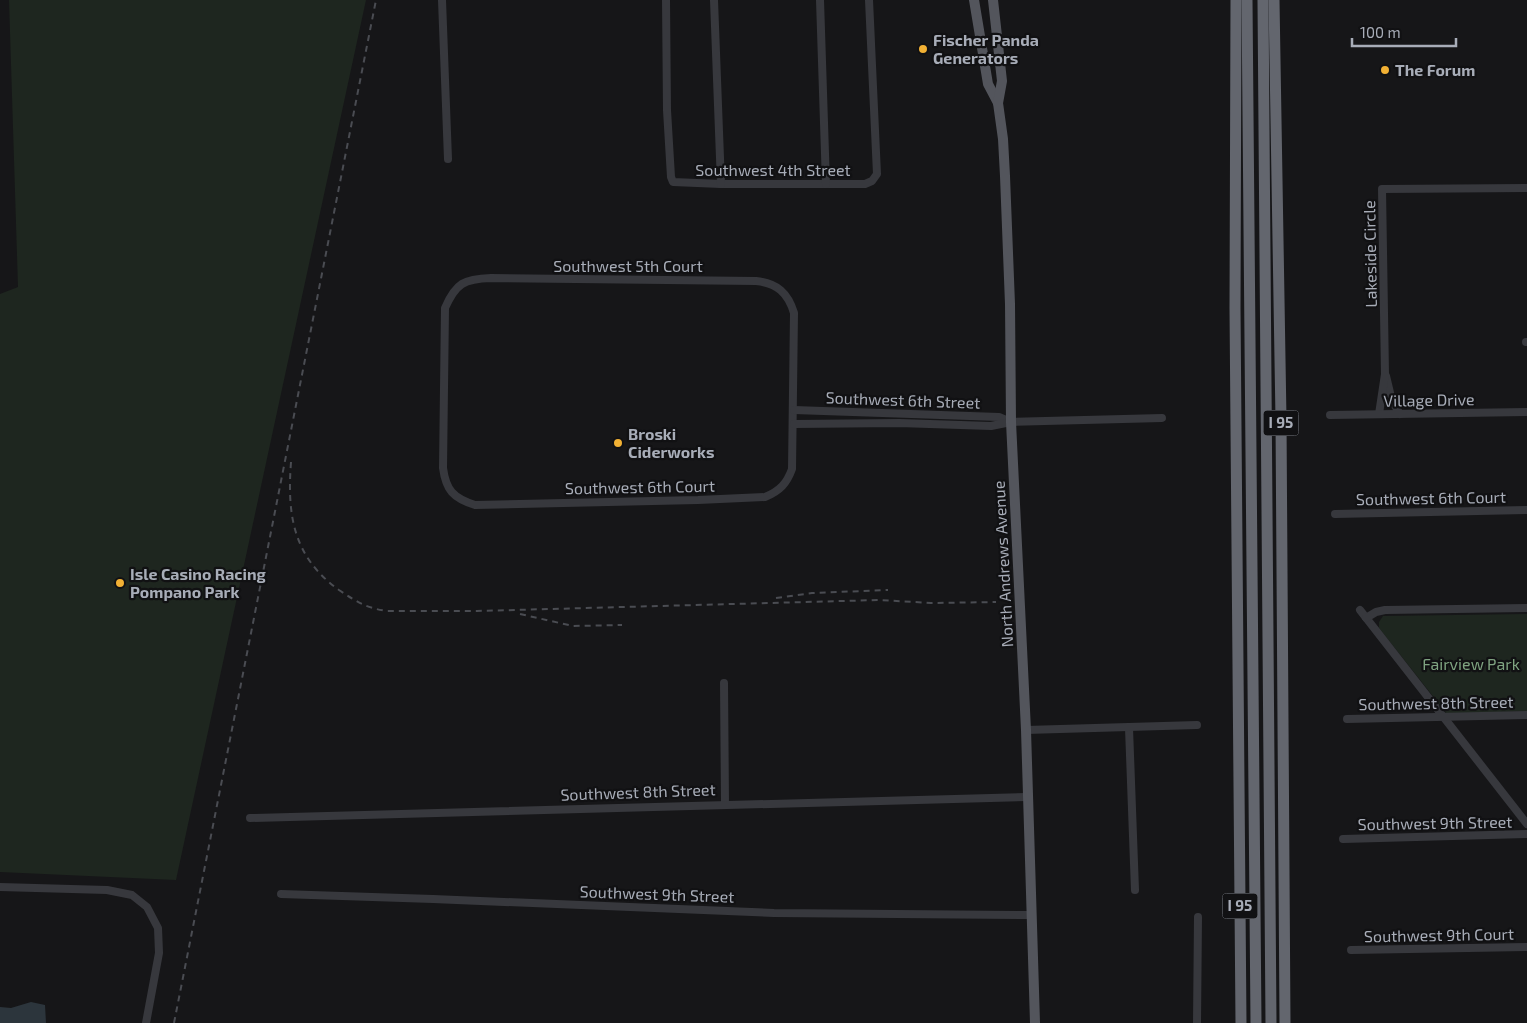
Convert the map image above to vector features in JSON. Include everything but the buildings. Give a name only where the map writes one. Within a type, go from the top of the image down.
[{"type":"highway","name":"I 95","points":[[1236,0],[1235,289],[1241,1023]]},
{"type":"highway","points":[[1247,0],[1256,1023]]},
{"type":"highway","points":[[1263,0],[1271,1023]]},
{"type":"highway","name":"I 95","points":[[1274,0],[1281,420],[1285,1023]]},
{"type":"highway","points":[[1237,536],[1251,428]]},
{"type":"highway","points":[[1268,686],[1284,779]]},
{"type":"main road","name":"North Andrews Avenue","points":[[974,0],[988,84],[998,103]]},
{"type":"main road","name":"North Andrews Avenue","points":[[993,0],[1002,81],[998,103],[1005,173],[1011,422],[1026,730],[1035,1023]]},
{"type":"street","points":[[442,0],[448,159]]},
{"type":"street","name":"Southwest 4th Street","points":[[666,0],[667,110],[671,177],[673,182],[721,184],[865,184],[872,181],[876,174],[869,0]]},
{"type":"street","points":[[714,0],[721,184]]},
{"type":"street","points":[[820,0],[826,184]]},
{"type":"street","name":"Lakeside Circle","points":[[1379,414],[1385,374],[1382,189],[1527,188]]},
{"type":"street","name":"Southwest 5th Court","points":[[475,505],[463,501],[448,488],[443,468],[445,308],[451,294],[458,285],[472,279],[756,281],[775,285],[784,292],[791,302],[794,313],[794,410]]},
{"type":"street","name":"Lakeside Circle","points":[[1385,374],[1392,401],[1400,414]]},
{"type":"street","points":[[794,410],[794,424]]},
{"type":"street","name":"Southwest 6th Street","points":[[794,410],[999,417],[1011,422]]},
{"type":"street","name":"Village Drive","points":[[1330,415],[1527,412]]},
{"type":"street","name":"Southwest 6th Street","points":[[794,424],[899,423],[991,426],[1011,422],[1162,418]]},
{"type":"street","name":"Southwest 6th Court","points":[[475,505],[766,497],[782,488],[792,469],[794,424]]},
{"type":"street","name":"Southwest 6th Court","points":[[1335,514],[1527,510]]},
{"type":"street","points":[[1366,618],[1376,612],[1385,610],[1527,608]]},
{"type":"street","points":[[1360,610],[1527,824]]},
{"type":"street","points":[[724,683],[726,804]]},
{"type":"street","name":"Southwest 8th Street","points":[[1346,719],[1527,715]]},
{"type":"street","points":[[1026,730],[1197,725]]},
{"type":"street","points":[[1130,728],[1135,890]]},
{"type":"street","name":"Southwest 8th Street","points":[[250,818],[1027,797]]},
{"type":"street","name":"Southwest 9th Street","points":[[1343,839],[1527,834]]},
{"type":"street","points":[[0,887],[107,890],[132,895],[147,907],[158,928],[159,953],[146,1023]]},
{"type":"street","name":"Southwest 9th Street","points":[[281,894],[782,913],[1031,915]]},
{"type":"street","points":[[1197,1023],[1198,917]]},
{"type":"street","name":"Southwest 9th Court","points":[[1351,950],[1527,947]]},
{"type":"green space","name":"Isle Casino Racing Pompano Park","points":[[9,0],[366,0],[176,880],[0,872],[0,294],[18,287]]},
{"type":"green space","name":"Fairview Park","points":[[1527,614],[1527,711],[1447,714],[1379,628],[1379,622],[1383,616]]},
{"type":"shaded area","points":[[31,1002],[45,1005],[46,1023],[0,1023],[0,1007],[11,1008]]},
{"type":"railway","points":[[174,1023],[376,0]]},
{"type":"railway","points":[[291,462],[290,500],[292,517],[296,534],[312,564],[339,590],[362,604],[380,610],[477,611],[879,600],[931,603],[996,602]]},
{"type":"railway","points":[[776,598],[812,593],[888,590]]},
{"type":"railway","points":[[520,614],[573,626],[622,625]]},
{"type":"place","name":"Fischer Panda Generators","points":[[923,49]]},
{"type":"place","name":"The Forum","points":[[1385,70]]},
{"type":"place","name":"Broski Ciderworks","points":[[618,443]]},
{"type":"place","name":"Isle Casino Racing Pompano Park","points":[[120,583]]}]
